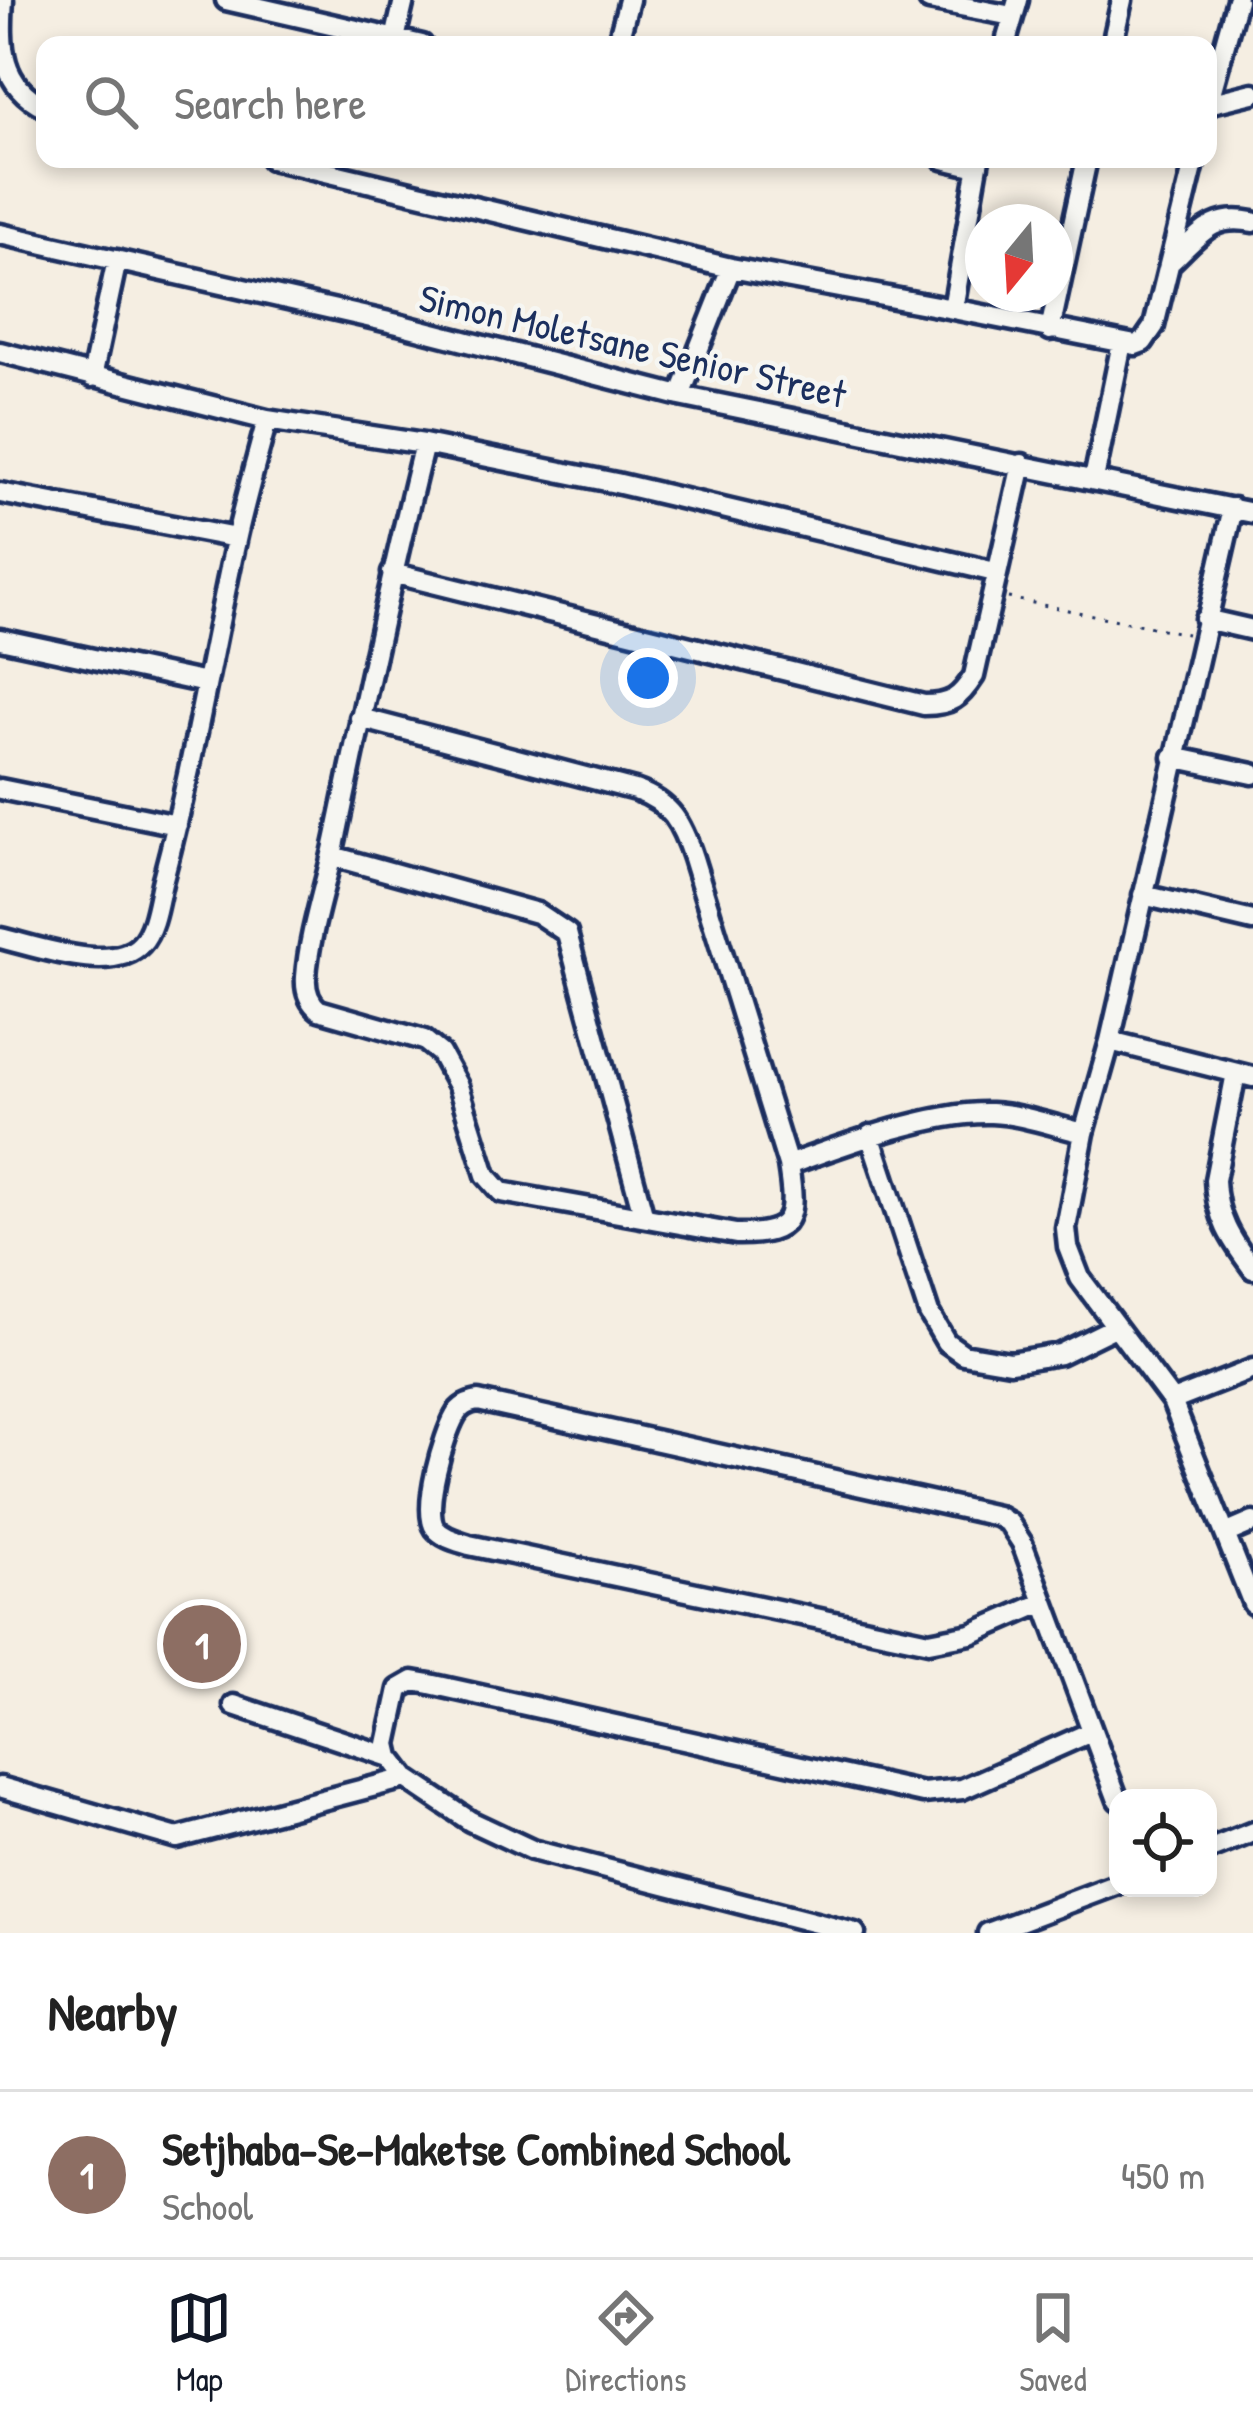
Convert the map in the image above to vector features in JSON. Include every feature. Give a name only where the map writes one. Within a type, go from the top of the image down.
[{"type":"street","points":[[3,0],[1,33],[7,72],[20,92],[36,102]]},
{"type":"street","points":[[226,0],[382,36]]},
{"type":"street","points":[[396,36],[404,0]]},
{"type":"street","points":[[619,36],[629,0]]},
{"type":"street","points":[[929,0],[1015,8]]},
{"type":"street","points":[[1114,36],[1122,0]]},
{"type":"street","points":[[1217,72],[1237,0]]},
{"type":"street","points":[[1217,102],[1253,93]]},
{"type":"street","points":[[309,168],[731,268],[1135,345],[1148,337],[1193,168]]},
{"type":"street","points":[[953,309],[977,168]]},
{"type":"street","points":[[1050,330],[1086,168]]},
{"type":"street","points":[[1172,260],[1214,222],[1225,218],[1253,222]]},
{"type":"street","name":"Simon Moletsane Senior Street","points":[[0,234],[398,324],[680,396],[1243,510]]},
{"type":"street","points":[[92,376],[117,260]]},
{"type":"street","points":[[680,396],[731,268]]},
{"type":"street","points":[[1094,479],[1122,344]]},
{"type":"street","points":[[0,352],[267,421],[424,444],[616,483],[995,572]]},
{"type":"street","points":[[0,938],[88,958],[126,954],[140,945],[149,929],[177,825],[236,538],[267,421]]},
{"type":"street","points":[[360,718],[635,790],[664,803],[685,832],[788,1165],[794,1205],[790,1217],[775,1229],[736,1234],[501,1192],[486,1175],[458,1086],[440,1053],[424,1040],[319,1010],[311,1003],[306,978],[360,718],[392,573],[424,444]]},
{"type":"street","points":[[392,573],[924,705],[943,705],[957,700],[974,676],[1022,464]]},
{"type":"street","points":[[0,493],[236,538]]},
{"type":"street","points":[[1243,510],[1203,628],[1110,1041],[1084,1133],[1068,1208],[1068,1247],[1080,1278],[1113,1328],[1172,1402],[1253,1604]]},
{"type":"street","points":[[1203,628],[1253,630]]},
{"type":"street","points":[[0,639],[206,683]]},
{"type":"street","points":[[1173,757],[1253,774]]},
{"type":"street","points":[[0,789],[177,825]]},
{"type":"street","points":[[332,856],[536,913],[566,933],[644,1217]]},
{"type":"street","points":[[1143,895],[1253,921]]},
{"type":"street","points":[[1110,1041],[1245,1075],[1215,1180],[1215,1198],[1226,1231],[1253,1269]]},
{"type":"street","points":[[788,1165],[870,1135],[997,1112],[1084,1133]]},
{"type":"street","points":[[870,1135],[929,1312],[946,1342],[963,1354],[1010,1362],[1060,1354],[1113,1328]]},
{"type":"street","points":[[1172,1402],[1253,1369]]},
{"type":"street","points":[[1042,1603],[970,1634],[929,1642],[910,1639],[469,1546],[439,1533],[432,1523],[430,1496],[459,1409],[478,1401],[997,1516],[1016,1532],[1114,1789]]},
{"type":"street","points":[[1225,1534],[1253,1522]]},
{"type":"street","points":[[855,1933],[532,1850],[470,1822],[406,1778],[390,1756],[399,1689],[413,1682],[923,1793],[962,1789],[1091,1732]]},
{"type":"street","points":[[234,1705],[390,1756]]},
{"type":"street","points":[[0,1787],[177,1838],[406,1778]]},
{"type":"street","points":[[1217,1846],[1253,1832]]},
{"type":"street","points":[[988,1933],[1109,1887]]},
{"type":"path","points":[[993,595],[1203,628]]},
{"type":"place","name":"Setjhaba-Se-Maketse Combined School","points":[[202,1644]]}]
